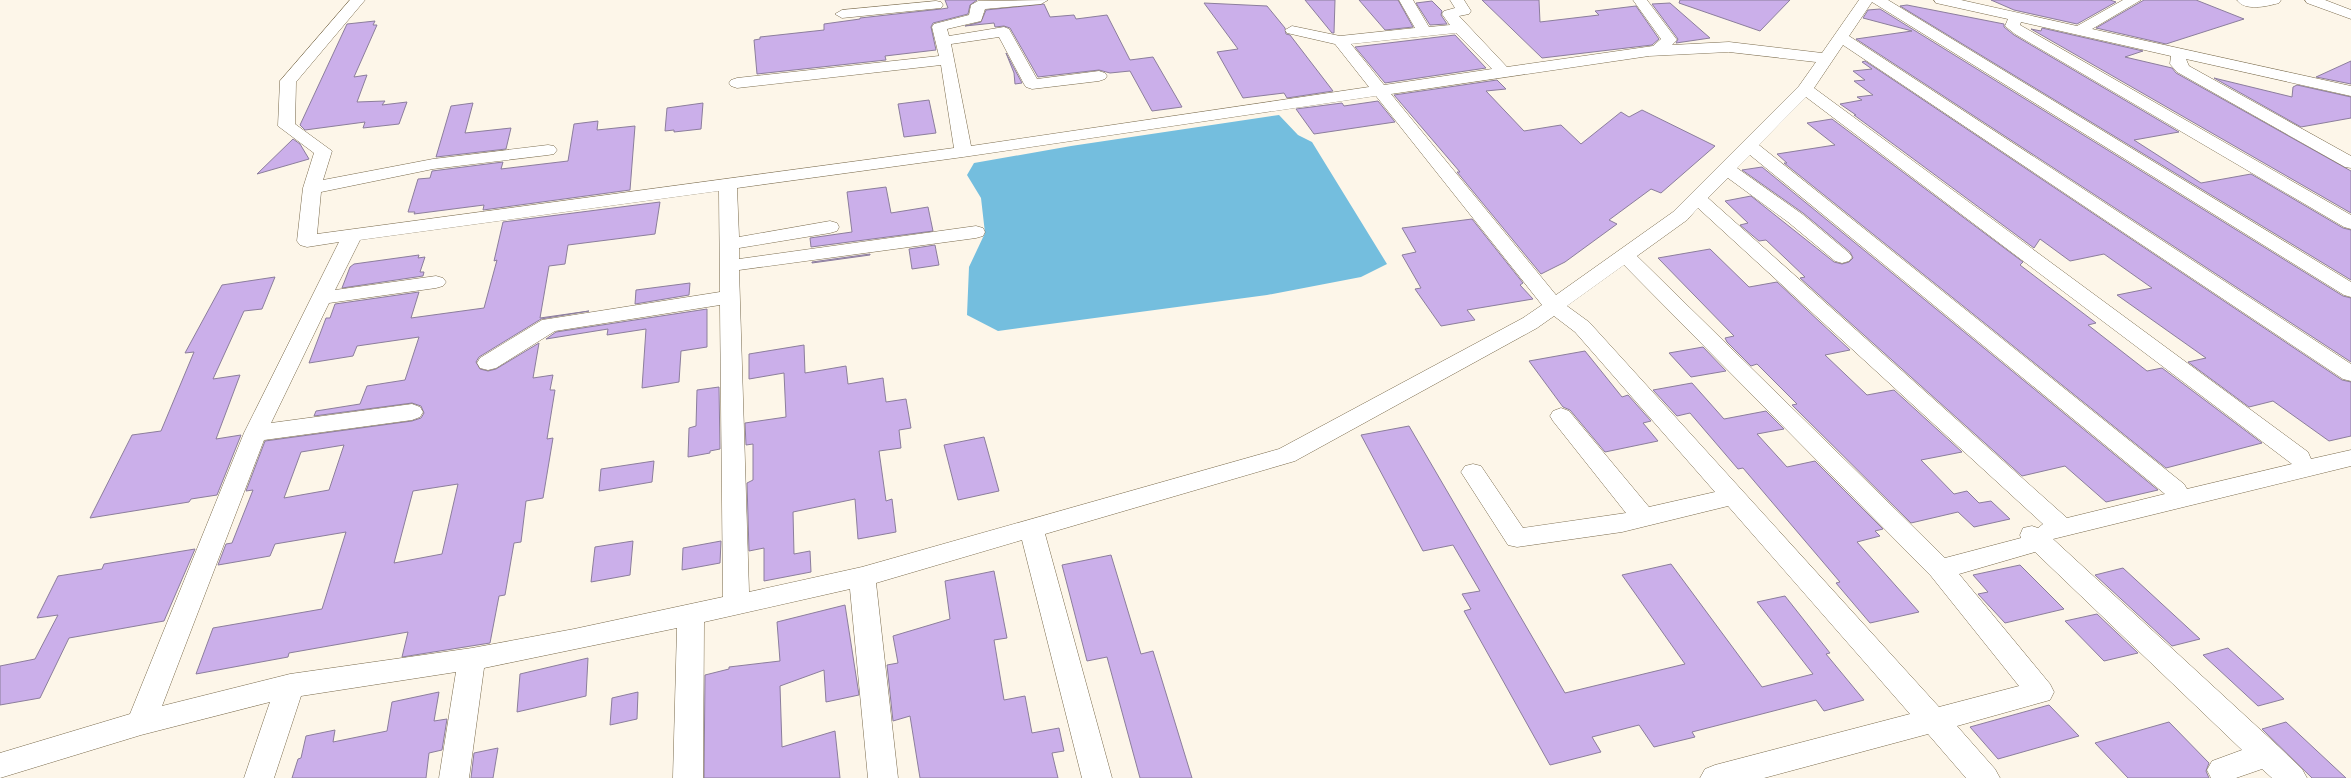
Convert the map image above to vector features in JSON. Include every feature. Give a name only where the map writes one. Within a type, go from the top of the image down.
[{"type":"street","points":[[358,0],[288,81],[286,126],[324,151],[312,188],[307,241],[963,152],[1658,50],[1729,47],[1825,58]]},
{"type":"street","points":[[941,34],[976,18],[978,5],[1041,0]]},
{"type":"street","points":[[1406,0],[1424,32]]},
{"type":"street","points":[[1457,0],[1464,11],[1449,14],[1460,28],[1503,72]]},
{"type":"street","points":[[1640,0],[1669,40],[1658,50]]},
{"type":"street","points":[[1,769],[141,722],[290,686],[472,660],[862,577],[1287,455],[1530,323],[1680,216],[1805,89],[1866,0]]},
{"type":"street","points":[[1878,0],[2351,291]]},
{"type":"street","points":[[1941,0],[2351,91]]},
{"type":"street","points":[[2078,31],[2134,0]]},
{"type":"street","points":[[2244,0],[2254,3],[2274,0]]},
{"type":"street","points":[[2312,0],[2351,15]]},
{"type":"street","points":[[842,14],[936,2],[941,34],[948,60],[963,152]]},
{"type":"street","points":[[2016,17],[2012,26],[2020,31],[2351,223]]},
{"type":"street","points":[[1292,30],[1340,41],[1460,28]]},
{"type":"street","points":[[941,34],[1004,32],[1032,84],[1099,76]]},
{"type":"street","points":[[1840,37],[2351,374]]},
{"type":"street","points":[[1340,41],[1554,306],[1582,327],[1985,778]]},
{"type":"street","points":[[2179,53],[2178,64],[2183,69],[2351,163]]},
{"type":"street","points":[[737,83],[948,60]]},
{"type":"street","points":[[1805,89],[2300,458]]},
{"type":"street","points":[[1749,146],[2176,490]]},
{"type":"street","points":[[312,188],[433,164],[548,150]]},
{"type":"street","points":[[1727,169],[1795,218],[1842,257]]},
{"type":"street","points":[[728,184],[736,604]]},
{"type":"street","points":[[1697,198],[2063,528]]},
{"type":"street","points":[[729,244],[830,227]]},
{"type":"street","points":[[729,266],[976,232]]},
{"type":"street","points":[[141,722],[255,433],[352,236]]},
{"type":"street","points":[[1625,255],[1940,569],[2040,692],[1934,722],[1715,778]]},
{"type":"street","points":[[321,298],[436,282]]},
{"type":"street","points":[[488,363],[549,326],[730,297]]},
{"type":"street","points":[[255,433],[412,412]]},
{"type":"street","points":[[1561,416],[1644,518]]},
{"type":"street","points":[[2292,778],[2032,535],[2351,458]]},
{"type":"street","points":[[1474,472],[1517,538],[1622,523],[1733,496]]},
{"type":"street","points":[[1031,528],[1097,778]]},
{"type":"street","points":[[1940,569],[2039,542]]},
{"type":"street","points":[[862,577],[883,778]]},
{"type":"street","points":[[688,778],[691,614]]},
{"type":"street","points":[[454,778],[472,660]]},
{"type":"street","points":[[259,778],[290,686]]},
{"type":"street","points":[[2222,770],[2267,754]]},
{"type":"water","points":[[1279,115],[1298,135],[1312,142],[1387,264],[1361,277],[1267,295],[998,331],[967,315],[969,267],[985,233],[981,198],[967,175],[974,163],[1071,146]]},
{"type":"building","points":[[945,0],[977,0],[970,5],[968,14],[933,23],[931,27],[936,50],[885,56],[886,60],[757,74],[754,40],[760,39],[760,37],[824,30],[824,24],[860,18],[948,8]]},
{"type":"building","points":[[1305,0],[1335,0],[1334,33],[1332,33]]},
{"type":"building","points":[[1359,0],[1398,0],[1413,27],[1385,30]]},
{"type":"building","points":[[1482,0],[1539,0],[1540,22],[1599,15],[1595,11],[1636,6],[1659,39],[1652,45],[1542,58]]},
{"type":"building","points":[[1680,0],[1790,0],[1760,31],[1679,3]]},
{"type":"building","points":[[1991,0],[2110,0],[2116,2],[2077,24],[2014,10]]},
{"type":"building","points":[[2144,0],[2196,0],[2244,19],[2166,44],[2096,28]]},
{"type":"building","points":[[1432,1],[1442,11],[1441,15],[1447,24],[1430,25],[1416,3]]},
{"type":"building","points":[[1204,3],[1267,6],[1285,28],[1286,34],[1290,35],[1333,91],[1287,98],[1284,93],[1243,98],[1217,52],[1238,49]]},
{"type":"building","points":[[1670,3],[1710,38],[1676,43],[1678,39],[1652,4]]},
{"type":"building","points":[[1044,4],[1050,17],[1074,15],[1076,19],[1107,15],[1130,60],[1153,57],[1182,107],[1152,111],[1130,71],[1110,73],[1099,70],[1038,77],[1010,28],[1004,26],[995,27],[994,23],[965,26],[981,22],[986,10]]},
{"type":"building","points":[[1907,5],[2004,24],[2004,27],[2014,35],[2179,132],[2134,140],[2201,183],[2251,174],[2343,228],[2351,230],[2351,280],[1900,6]]},
{"type":"building","points":[[1880,9],[2343,296],[2351,298],[2351,362],[1856,39],[1912,31],[1863,18],[1868,10]]},
{"type":"building","points":[[375,21],[373,25],[377,25],[354,77],[367,75],[357,102],[385,101],[382,105],[407,102],[399,124],[363,128],[365,122],[305,130],[300,125],[347,24]]},
{"type":"building","points":[[2042,28],[2143,51],[2125,57],[2172,68],[2176,73],[2351,171],[2351,213],[2031,29],[2041,31]]},
{"type":"building","points":[[1455,35],[1486,68],[1385,83],[1355,47]]},
{"type":"building","points":[[1006,53],[1022,83],[1015,84],[1014,73]]},
{"type":"building","points":[[1865,61],[2342,380],[2351,382],[2351,436],[2329,441],[2273,401],[2249,407],[2188,362],[2206,358],[2117,295],[2152,288],[2104,254],[2070,261],[2040,239],[2034,248],[1854,115],[1856,115],[1840,104],[1862,100],[1857,97],[1873,95],[1854,81],[1865,80],[1853,71],[1872,69],[1862,62]]},
{"type":"building","points":[[2351,61],[2351,84],[2316,77]]},
{"type":"building","points":[[2214,78],[2292,97],[2293,87],[2297,85],[2351,97],[2351,118],[2301,127]]},
{"type":"building","points":[[1497,80],[1506,89],[1486,91],[1524,131],[1561,125],[1581,144],[1621,112],[1629,117],[1642,110],[1715,146],[1661,193],[1651,189],[1609,220],[1617,224],[1565,262],[1541,274],[1457,172],[1460,172],[1394,95]]},
{"type":"building","points":[[929,100],[936,133],[904,137],[898,104]]},
{"type":"building","points":[[1378,101],[1395,122],[1314,134],[1296,109],[1342,103],[1344,106]]},
{"type":"building","points":[[473,103],[465,133],[511,128],[506,149],[436,157],[451,106]]},
{"type":"building","points":[[703,103],[701,129],[674,132],[674,130],[665,131],[667,108]]},
{"type":"building","points":[[1832,119],[2023,262],[2020,265],[2096,323],[2088,325],[2147,371],[2162,368],[2262,443],[2166,468],[1784,163],[1787,163],[1777,154],[1835,145],[1807,123]]},
{"type":"building","points":[[598,121],[597,130],[635,126],[630,190],[483,210],[484,205],[414,214],[415,212],[408,212],[418,179],[430,178],[432,171],[503,162],[501,169],[568,161],[574,124]]},
{"type":"building","points":[[293,139],[300,144],[309,159],[257,174]]},
{"type":"building","points":[[1762,167],[2158,490],[2106,502],[2065,466],[2022,476],[1800,278],[1805,277],[1766,240],[1759,241],[1740,225],[1748,223],[1725,201],[1751,196],[1834,262],[1842,264],[1849,262],[1853,258],[1850,252],[1803,213],[1742,170]]},
{"type":"building","points":[[886,187],[891,213],[928,207],[933,231],[811,247],[810,238],[852,232],[847,192]]},
{"type":"building","points":[[660,202],[655,234],[568,245],[565,264],[549,266],[540,318],[589,311],[541,319],[479,357],[476,362],[480,369],[488,371],[496,369],[539,343],[533,378],[553,375],[550,390],[555,390],[547,439],[553,438],[543,498],[526,501],[521,542],[514,543],[505,595],[499,596],[490,643],[402,657],[408,632],[289,653],[288,657],[196,674],[213,628],[322,609],[346,532],[275,544],[270,556],[218,565],[226,544],[232,543],[253,490],[246,491],[265,441],[412,421],[421,418],[424,413],[421,406],[412,403],[314,416],[316,411],[360,404],[367,386],[405,380],[419,337],[357,346],[353,356],[309,363],[326,318],[330,318],[335,304],[419,292],[411,318],[484,308],[497,260],[494,261],[503,222]],"holes":[[[344,445],[329,490],[284,498],[301,452]],[[458,484],[442,554],[394,563],[413,491]]]},
{"type":"building","points":[[1472,219],[1523,283],[1520,285],[1533,299],[1467,310],[1475,320],[1441,326],[1415,289],[1421,288],[1402,255],[1416,252],[1402,228]]},
{"type":"building","points":[[935,245],[939,265],[912,269],[909,249]]},
{"type":"building","points":[[1710,249],[1749,287],[1777,282],[1850,350],[1825,355],[1867,395],[1894,390],[1962,452],[1921,460],[1954,494],[1967,491],[1979,503],[1991,501],[2010,519],[1974,527],[1958,512],[1911,523],[1792,405],[1797,404],[1757,364],[1751,366],[1727,342],[1725,338],[1734,336],[1658,258]]},
{"type":"building","points":[[419,255],[418,258],[425,257],[420,272],[424,272],[423,276],[342,288],[350,267],[354,264]]},
{"type":"building","points":[[870,255],[812,263],[812,262]]},
{"type":"building","points":[[275,277],[262,309],[244,311],[213,379],[240,375],[216,439],[241,435],[217,495],[191,499],[189,502],[90,518],[132,435],[161,431],[194,352],[185,353],[222,285]]},
{"type":"building","points":[[690,283],[689,295],[635,304],[636,290]]},
{"type":"building","points":[[707,309],[707,347],[681,351],[679,382],[642,388],[646,329],[607,335],[608,329],[546,339],[556,332]]},
{"type":"building","points":[[804,345],[805,373],[846,366],[848,384],[883,378],[886,402],[906,399],[911,428],[899,430],[901,448],[879,451],[886,501],[892,499],[896,532],[858,539],[855,499],[793,512],[794,554],[810,551],[811,572],[764,581],[764,548],[749,551],[747,483],[753,480],[753,444],[746,445],[745,423],[786,417],[784,373],[749,379],[749,354]]},
{"type":"building","points":[[1703,347],[1726,371],[1691,377],[1669,353]]},
{"type":"building","points":[[1585,351],[1622,397],[1628,395],[1651,421],[1643,423],[1658,441],[1605,452],[1570,410],[1563,407],[1529,361]]},
{"type":"building","points":[[1692,383],[1724,419],[1766,411],[1784,429],[1757,434],[1787,467],[1815,461],[1883,529],[1875,531],[1880,536],[1857,542],[1919,612],[1870,623],[1836,583],[1840,582],[1743,468],[1738,469],[1690,413],[1677,416],[1653,390]]},
{"type":"building","points":[[719,387],[720,449],[710,451],[710,453],[688,457],[689,428],[696,426],[697,390]]},
{"type":"building","points":[[1409,426],[1565,693],[1685,664],[1622,575],[1671,564],[1762,687],[1813,674],[1757,602],[1785,596],[1830,653],[1826,654],[1864,700],[1824,711],[1816,700],[1692,732],[1695,737],[1654,747],[1639,725],[1592,737],[1601,752],[1550,765],[1464,611],[1471,609],[1462,594],[1480,591],[1453,545],[1423,551],[1361,435]]},
{"type":"building","points":[[984,437],[999,491],[958,500],[944,445]]},
{"type":"building","points":[[654,461],[652,482],[599,491],[601,469]]},
{"type":"building","points":[[633,541],[630,575],[591,582],[595,547]]},
{"type":"building","points":[[721,541],[720,563],[682,570],[683,548]]},
{"type":"building","points":[[195,549],[164,621],[69,638],[40,698],[0,705],[0,666],[35,659],[58,615],[37,618],[58,576],[102,569],[104,564]]},
{"type":"building","points":[[1111,555],[1141,654],[1153,651],[1192,778],[1140,778],[1107,657],[1087,661],[1062,565]]},
{"type":"building","points":[[2020,565],[2064,609],[2005,623],[1978,594],[1988,592],[1973,575]]},
{"type":"building","points":[[2123,568],[2200,639],[2172,646],[2095,575]]},
{"type":"building","points":[[994,571],[1007,638],[994,640],[1004,700],[1025,696],[1032,733],[1059,728],[1064,751],[1052,753],[1058,778],[920,778],[910,716],[893,721],[887,665],[898,663],[893,636],[950,619],[945,581]]},
{"type":"building","points":[[845,605],[859,695],[826,702],[824,670],[780,686],[782,747],[835,731],[840,778],[704,778],[705,675],[729,669],[729,667],[780,661],[777,622]]},
{"type":"building","points":[[2097,614],[2138,653],[2104,661],[2065,621]]},
{"type":"building","points":[[2228,648],[2284,699],[2258,706],[2203,655]]},
{"type":"building","points":[[588,658],[586,696],[517,712],[520,674]]},
{"type":"building","points":[[439,692],[434,721],[447,719],[442,750],[429,753],[426,778],[292,778],[298,759],[301,758],[306,736],[335,730],[333,742],[387,731],[392,702]]},
{"type":"building","points":[[638,692],[637,719],[610,725],[612,698]]},
{"type":"building","points":[[2049,705],[2079,736],[1998,759],[1970,727]]},
{"type":"building","points":[[2169,722],[2209,763],[2206,771],[2209,778],[2128,778],[2095,743]]},
{"type":"building","points":[[2286,722],[2346,778],[2312,778],[2262,729]]},
{"type":"building","points":[[498,748],[493,778],[471,778],[474,753]]}]
